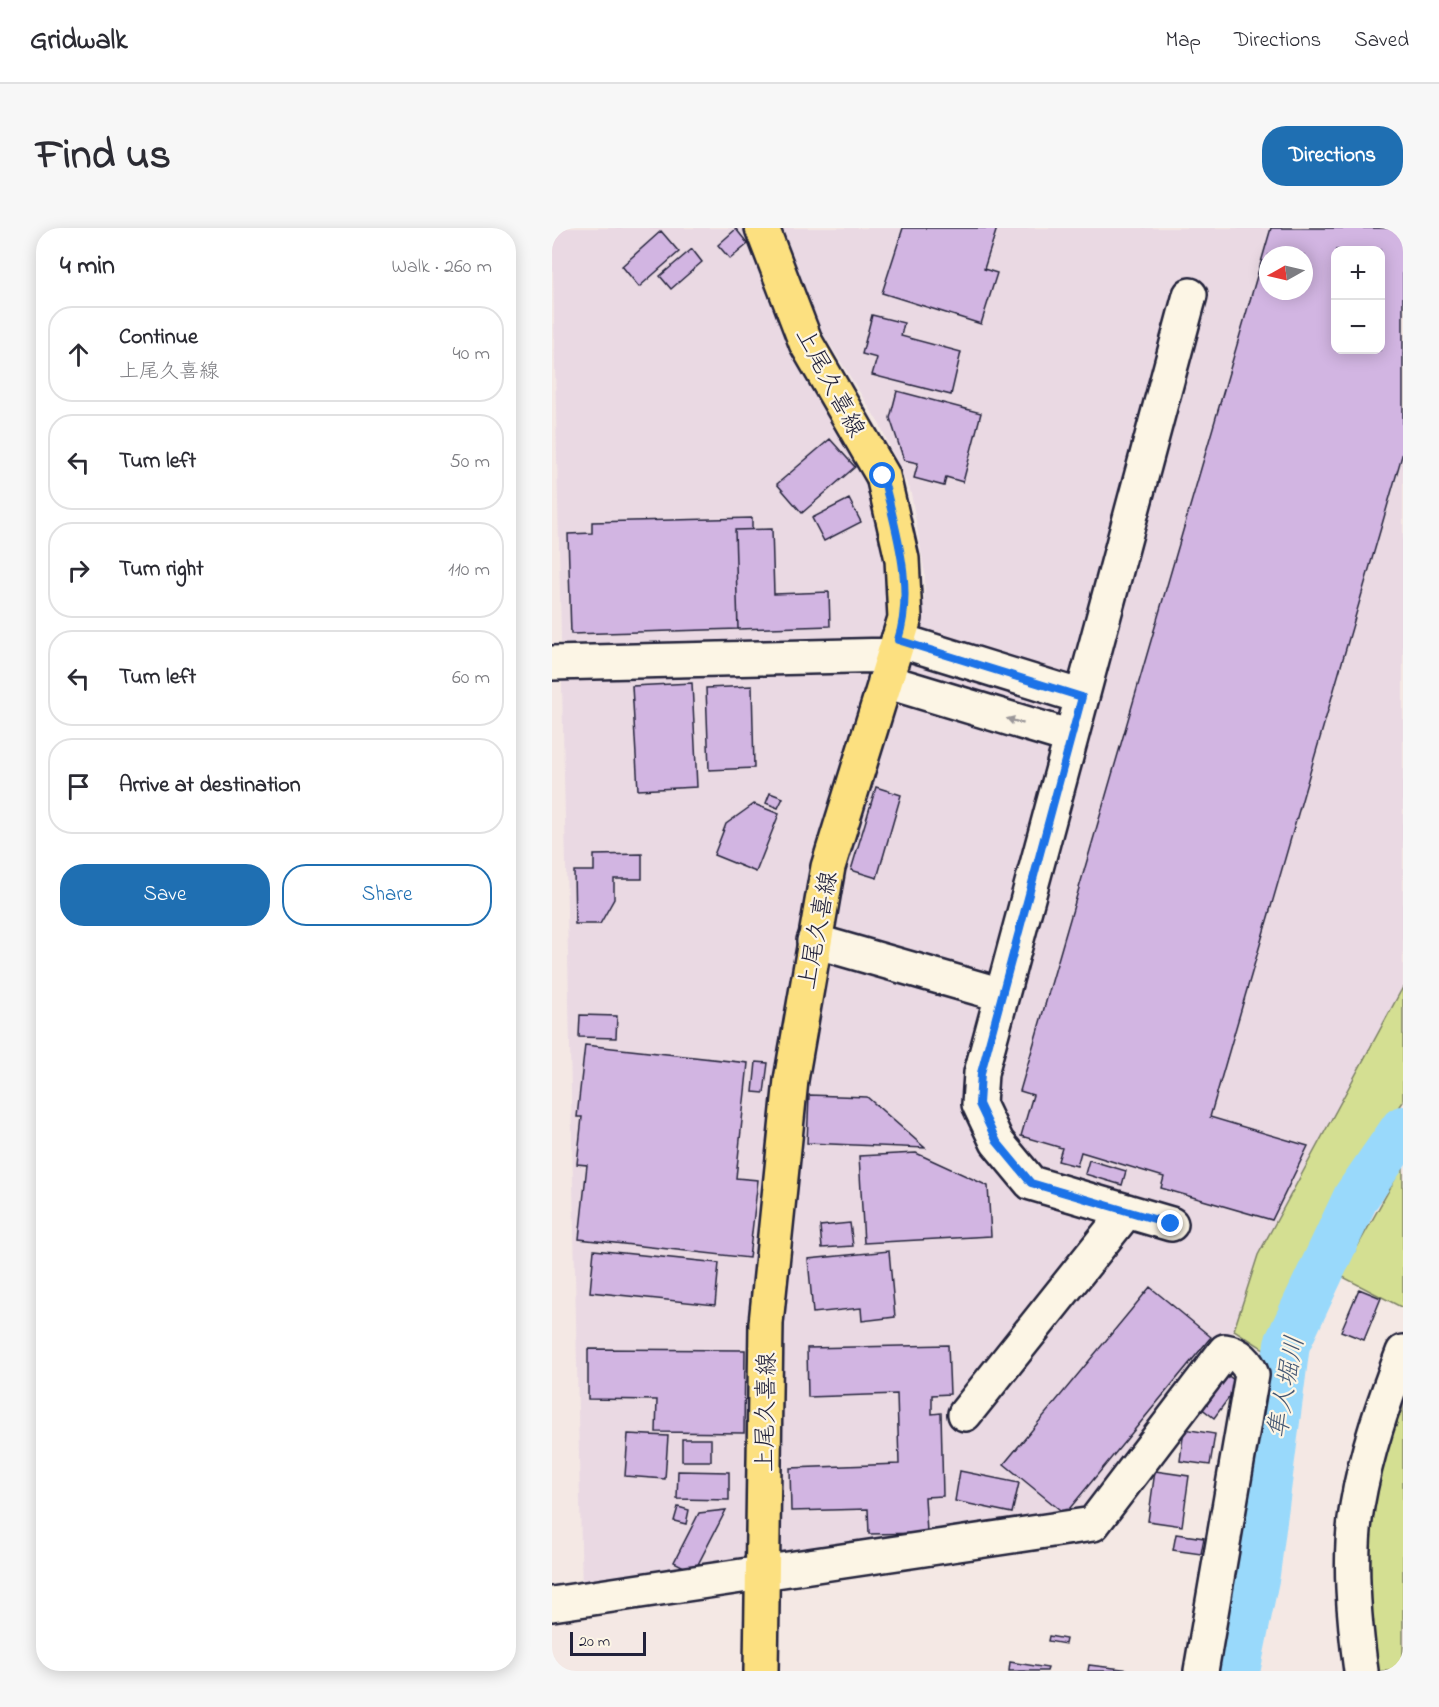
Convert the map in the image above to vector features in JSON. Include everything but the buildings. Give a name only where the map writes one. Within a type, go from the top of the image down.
[{"type":"main road","name":"上尾久喜線","points":[[761,1671],[767,1313],[791,1080],[828,867],[905,618],[902,559],[883,476],[806,343],[762,228]]},
{"type":"street","points":[[1171,1224],[1031,1183],[997,1142],[979,1104],[981,1073],[1190,295]]},
{"type":"street","points":[[892,659],[1071,738]]},
{"type":"street","points":[[552,663],[892,659],[1082,697]]},
{"type":"street","points":[[814,940],[1002,994]]},
{"type":"street","points":[[965,1414],[1127,1211]]},
{"type":"street","points":[[552,1604],[1093,1524],[1225,1351],[1232,1352],[1248,1364],[1252,1375],[1201,1671]]},
{"type":"street","points":[[1361,1671],[1353,1616],[1356,1507],[1378,1415],[1403,1352]]},
{"type":"shaded area","points":[[552,228],[750,228],[777,316],[883,509],[889,621],[810,880],[795,947],[777,1066],[749,1563],[582,1593]]},
{"type":"shaded area","points":[[781,228],[1403,228],[1403,987],[1259,1255],[1234,1330],[1093,1516],[778,1559],[782,1268],[792,1264],[808,1064],[836,903],[917,636],[924,600],[925,574],[911,493],[880,425],[803,301]]},
{"type":"green space","points":[[1403,987],[1403,1102],[1340,1193],[1305,1258],[1272,1351],[1248,1506],[1238,1603],[1224,1671],[1209,1671],[1264,1349],[1234,1330],[1258,1255]]},
{"type":"green space","points":[[1403,1165],[1403,1308],[1341,1276]]},
{"type":"green space","points":[[1403,1369],[1403,1671],[1370,1671],[1364,1526]]},
{"type":"waterway","name":"隼人堀川","points":[[1237,1671],[1257,1574],[1287,1344],[1356,1197],[1403,1129]]},
{"type":"route","points":[[883,476],[902,559],[905,618],[898,640],[1082,697],[981,1073],[979,1104],[997,1142],[1031,1183],[1171,1224]]}]
